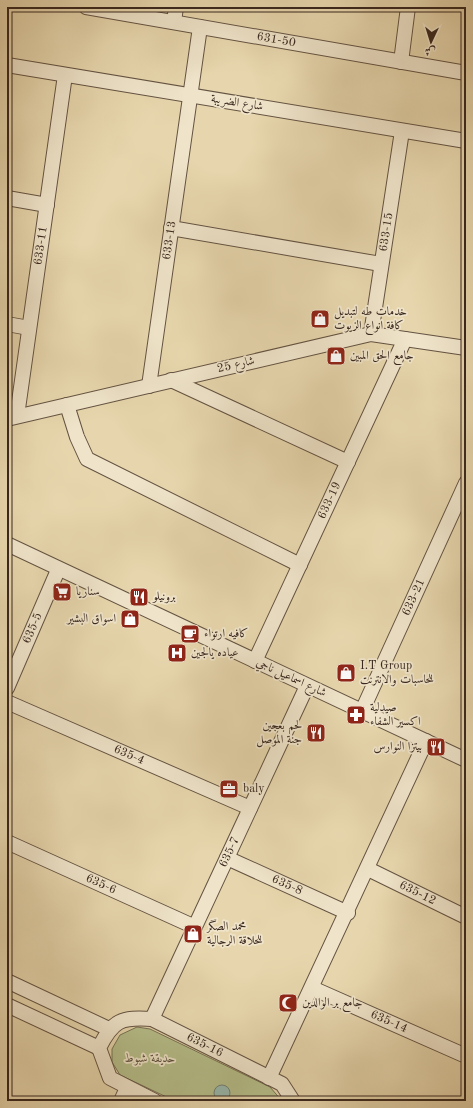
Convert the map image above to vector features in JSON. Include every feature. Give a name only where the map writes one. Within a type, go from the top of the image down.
[{"type":"street","name":"631-50","points":[[86,7],[466,72]]},
{"type":"street","points":[[174,22],[176,7]]},
{"type":"street","points":[[401,62],[408,7]]},
{"type":"street","name":"633-13","points":[[149,386],[200,27]]},
{"type":"street","name":"شارع الضريبة","points":[[7,65],[466,142]]},
{"type":"street","name":"633-11","points":[[12,418],[29,328],[65,75]]},
{"type":"street","name":"633-15","points":[[371,334],[402,131]]},
{"type":"street","points":[[7,198],[47,205]]},
{"type":"street","points":[[171,228],[381,264]]},
{"type":"street","points":[[7,324],[29,328]]},
{"type":"street","name":"شارع 25","points":[[12,418],[371,334],[466,348]]},
{"type":"street","name":"633-19","points":[[255,661],[405,339]]},
{"type":"street","points":[[171,380],[348,462]]},
{"type":"street","points":[[67,405],[77,437],[87,459],[300,565]]},
{"type":"street","name":"633-21","points":[[362,711],[466,483]]},
{"type":"street","name":"شارع اسماعيل ناجي","points":[[7,544],[58,570],[466,760]]},
{"type":"street","name":"635-5","points":[[7,688],[58,570]]},
{"type":"street","name":"635-7","points":[[152,1019],[307,686]]},
{"type":"street","name":"635-4","points":[[7,702],[250,808]]},
{"type":"street","points":[[269,1078],[348,913],[426,741]]},
{"type":"street","name":"635-6","points":[[7,842],[195,927]]},
{"type":"street","name":"635-8","points":[[227,858],[348,913]]},
{"type":"street","name":"635-12","points":[[368,870],[466,916]]},
{"type":"street","points":[[7,981],[109,1029],[99,1048]]},
{"type":"street","name":"635-14","points":[[312,988],[466,1056]]},
{"type":"street","points":[[7,1005],[99,1048],[110,1078],[155,1101]]},
{"type":"street","name":"635-16","points":[[109,1029],[119,1022],[134,1018],[152,1019],[282,1084],[292,1101]]},
{"type":"street","points":[[121,1101],[127,1088]]},
{"type":"green space","name":"حديقة شبوط","points":[[137,1027],[150,1029],[270,1087],[282,1101],[175,1101],[120,1075],[112,1062],[112,1049],[120,1035]]},
{"type":"water","points":[[222,1085],[228,1087],[230,1093],[228,1099],[222,1101],[216,1099],[214,1093],[216,1087]]},
{"type":"place","name":"خدمات طه لتبديل كافة انواع الزيوت","points":[[320,319]]},
{"type":"place","name":"جامع الحق المبين","points":[[336,356]]},
{"type":"place","name":"سناريا","points":[[62,592]]},
{"type":"place","name":"برونيلو","points":[[139,597]]},
{"type":"place","name":"اسواق البشير","points":[[130,619]]},
{"type":"place","name":"كافيه ارتواء","points":[[190,634]]},
{"type":"place","name":"عياده يالجين","points":[[177,653]]},
{"type":"place","name":"I.T Group للحاسبات والانترنت","points":[[346,673]]},
{"type":"place","name":"صيدلية اكسير الشفاء","points":[[356,715]]},
{"type":"place","name":"لحم بعجين جنة الموصل","points":[[316,733]]},
{"type":"place","name":"بيتزا النوارس","points":[[436,747]]},
{"type":"place","name":"baly","points":[[229,789]]},
{"type":"place","name":"محمد الصگر للحلاقة الرجالية","points":[[193,934]]},
{"type":"place","name":"جامع بر الوالدين","points":[[288,1003]]}]
